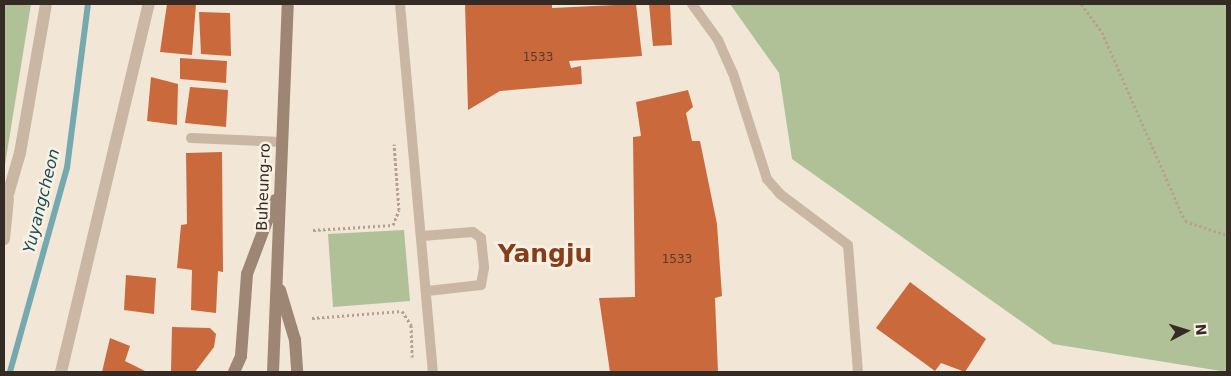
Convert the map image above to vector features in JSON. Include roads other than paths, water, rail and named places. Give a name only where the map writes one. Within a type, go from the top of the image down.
[{"type":"main road","name":"Buheung-ro","points":[[273,372],[278,190],[288,4]]},
{"type":"main road","points":[[234,372],[241,356],[247,274],[278,190]]},
{"type":"main road","points":[[277,280],[295,340],[297,372]]},
{"type":"street","points":[[4,239],[9,192],[46,4]]},
{"type":"street","points":[[61,372],[149,4]]},
{"type":"street","points":[[4,208],[9,192]]},
{"type":"lane","points":[[400,4],[433,372]]},
{"type":"lane","points":[[692,4],[734,73],[767,179],[780,194],[848,245],[858,372]]},
{"type":"lane","points":[[191,138],[282,142]]},
{"type":"lane","points":[[422,236],[473,232],[481,238],[484,268],[481,285],[427,290]]},
{"type":"waterway","name":"Yuyangcheon","points":[[10,372],[67,168],[88,4]]},
{"type":"district","name":"Yangju","points":[[545,254]]}]
